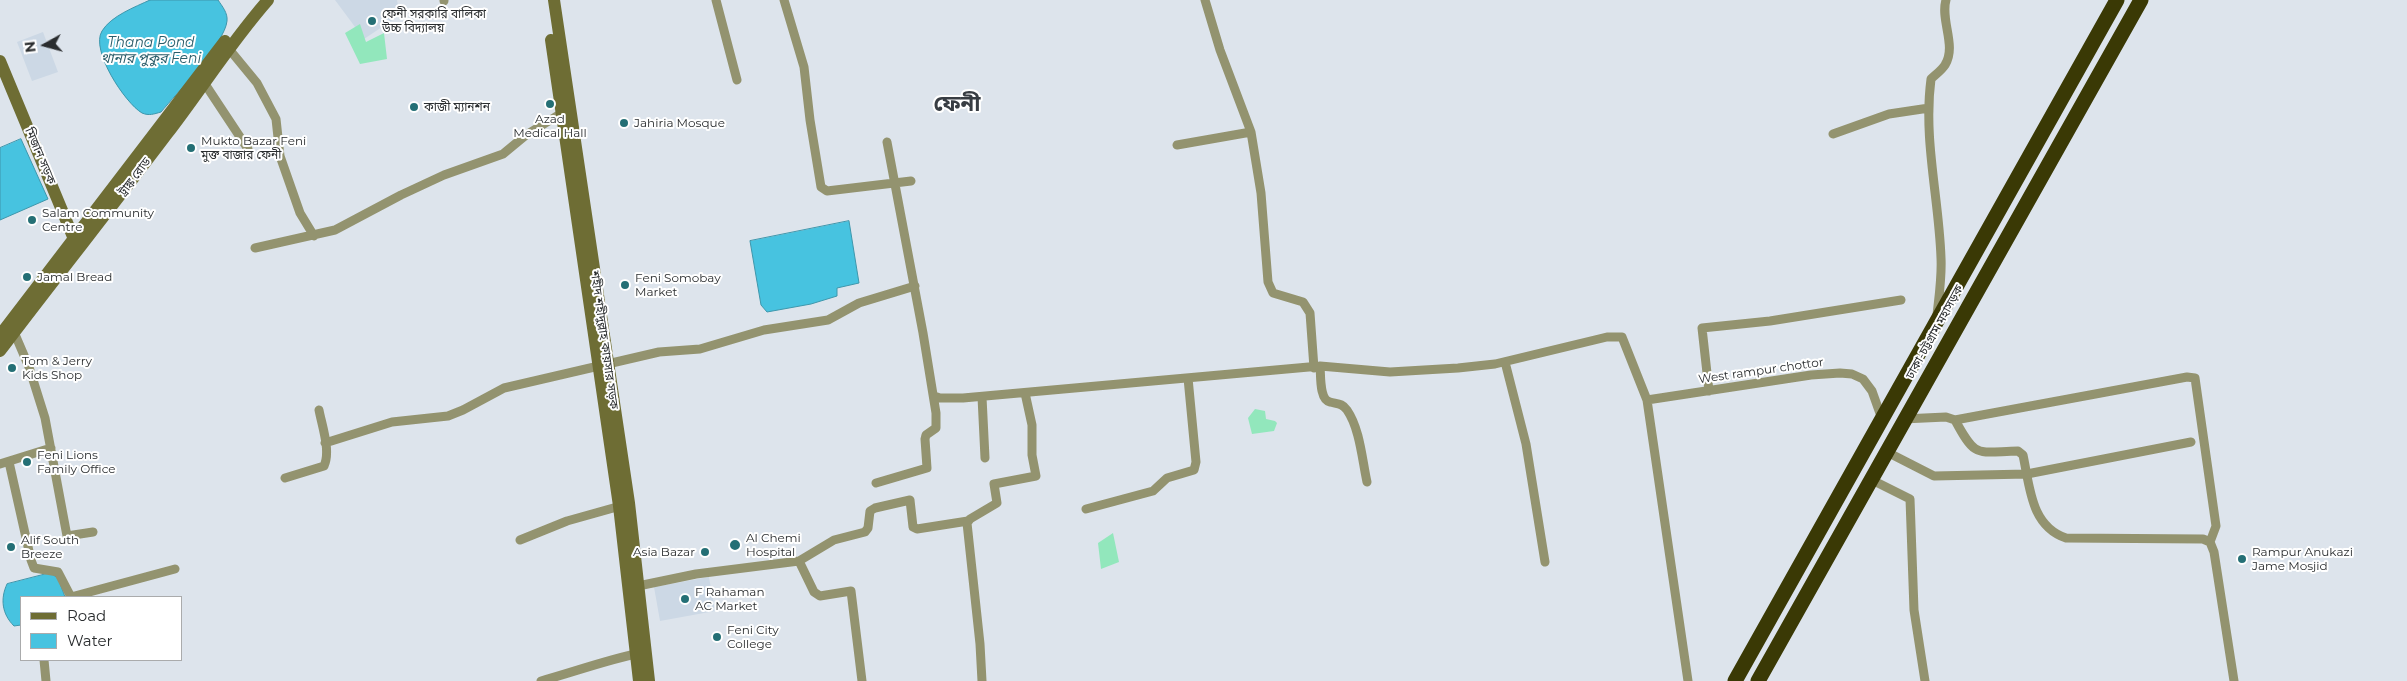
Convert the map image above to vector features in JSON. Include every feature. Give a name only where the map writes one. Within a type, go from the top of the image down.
[{"type":"highway","name":"ঢাকা-চট্টগ্রাম মহাসড়ক","points":[[1735,681],[2117,0]]},
{"type":"highway","name":"ঢাকা-চট্টগ্রাম মহাসড়ক","points":[[1758,681],[1872,480],[1903,419],[2141,0]]},
{"type":"main road","name":"ট্রাঙ্ক রোড","points":[[0,351],[76,245],[258,0]]},
{"type":"main road","name":"ট্রাঙ্ক রোড","points":[[0,335],[76,245],[205,84],[229,49],[268,0]]},
{"type":"main road","name":"শহীদ শহীদুল্লাহ কায়সার সড়ক","points":[[546,0],[565,111],[624,505],[638,586],[639,681]]},
{"type":"main road","name":"শহীদ শহীদুল্লাহ কায়সার সড়ক","points":[[554,0],[565,111]]},
{"type":"main road","name":"মিজান সড়ক","points":[[0,61],[76,245]]},
{"type":"main road","name":"শহীদ শহীদুল্লাহ কায়সার সড়ক","points":[[624,505],[640,653],[649,681]]},
{"type":"street","points":[[716,0],[737,80]]},
{"type":"street","points":[[784,0],[804,67],[820,187],[827,191],[911,180]]},
{"type":"street","points":[[1205,0],[1220,50],[1251,132],[1261,193],[1268,282],[1273,294],[1303,302],[1310,313],[1323,396],[1329,402],[1342,405],[1355,428],[1367,482]]},
{"type":"street","points":[[1937,318],[1941,258],[1929,148],[1929,108],[1931,79],[1945,65],[1948,56],[1949,40],[1944,12],[1946,0]]},
{"type":"street","points":[[229,49],[257,83],[276,119],[280,156],[300,213],[314,236]]},
{"type":"street","points":[[205,84],[248,148]]},
{"type":"street","points":[[1834,134],[1889,114],[1929,108]]},
{"type":"street","points":[[255,248],[335,230],[444,174],[503,154],[526,135],[565,111]]},
{"type":"street","points":[[1176,144],[1251,132]]},
{"type":"street","points":[[876,483],[927,468],[926,435],[936,428],[934,396],[887,142]]},
{"type":"street","points":[[325,443],[392,422],[448,416],[504,388],[659,352],[700,349],[764,330],[828,320],[859,303],[915,286]]},
{"type":"street","points":[[1709,391],[1702,328],[1770,320],[1901,300]]},
{"type":"street","points":[[14,332],[29,366],[45,418],[67,536],[93,532]]},
{"type":"street","points":[[934,396],[940,398],[982,397],[1317,367],[1390,372],[1458,368],[1505,362],[1607,337],[1622,337],[1647,400],[1688,681]]},
{"type":"street","points":[[1505,362],[1526,444],[1545,562]]},
{"type":"street","name":"West rampur chottor","points":[[1647,400],[1836,372],[1852,374],[1863,379],[1872,391],[1882,419]]},
{"type":"street","points":[[1903,419],[1946,417],[1955,420],[2187,377],[2195,378],[2216,526],[2210,542],[2214,552],[2234,681]]},
{"type":"street","points":[[1086,509],[1152,490],[1167,478],[1194,470],[1196,462],[1188,378]]},
{"type":"street","points":[[638,586],[696,574],[799,561],[834,540],[865,532],[868,528],[870,511],[875,508],[910,500],[913,527],[916,529],[968,521],[994,506],[997,500],[994,484],[1036,476],[1032,455],[1032,425],[1026,392]]},
{"type":"street","points":[[982,397],[985,458]]},
{"type":"street","points":[[284,478],[324,466],[326,461],[325,443],[319,410]]},
{"type":"street","points":[[1955,420],[1971,446],[1979,452],[2018,451],[2023,456],[2035,506],[2044,525],[2053,533],[2066,538],[2203,539],[2210,542]]},
{"type":"street","points":[[1887,452],[1934,476],[2027,474],[2191,442]]},
{"type":"street","points":[[50,448],[4,463],[30,560],[34,568],[58,572],[70,596]]},
{"type":"street","points":[[1872,480],[1910,499],[1914,610],[1925,681]]},
{"type":"street","points":[[520,540],[567,521],[624,505]]},
{"type":"street","points":[[968,521],[982,681]]},
{"type":"street","points":[[799,561],[814,592],[820,596],[851,591],[862,681]]},
{"type":"street","points":[[75,596],[176,569]]},
{"type":"street","points":[[541,681],[640,653]]},
{"type":"street","points":[[44,661],[46,681]]},
{"type":"shaded area","name":"ফেনী সরকারি বালিকা উচ্চ বিদ্যালয়","points":[[335,0],[397,0],[400,15],[364,39]]},
{"type":"shaded area","points":[[43,32],[58,72],[32,81],[17,42]]},
{"type":"shaded area","name":"F Rahaman AC Market","points":[[709,577],[715,611],[660,621],[654,587]]},
{"type":"green space","points":[[360,24],[366,42],[384,33],[387,59],[360,64],[345,33]]},
{"type":"green space","points":[[1255,409],[1265,411],[1266,419],[1277,423],[1274,431],[1252,434],[1248,418]]},
{"type":"green space","points":[[1113,533],[1119,562],[1101,569],[1098,543]]},
{"type":"water","name":"Thana Pond থানার পুকুর Feni","points":[[150,0],[218,0],[227,15],[227,21],[218,42],[199,68],[161,112],[149,115],[142,113],[135,107],[119,88],[105,63],[100,40],[102,31],[111,21],[124,12]]},
{"type":"water","points":[[21,139],[48,199],[0,220],[0,148]]},
{"type":"water","points":[[849,221],[859,283],[837,288],[837,296],[811,304],[767,312],[761,305],[750,241]]},
{"type":"water","points":[[50,573],[58,578],[65,596],[20,596],[20,625],[14,626],[3,606],[3,595],[7,584]]},
{"type":"place","name":"ফেনী সরকারি বালিকা উচ্চ বিদ্যালয়","points":[[372,21]]},
{"type":"place","name":"Azad Medical Hall","points":[[550,104]]},
{"type":"place","name":"কাজী ম্যানশন","points":[[414,107]]},
{"type":"place","name":"Jahiria Mosque","points":[[624,123]]},
{"type":"place","name":"Mukto Bazar Feni মুক্ত বাজার ফেনী","points":[[191,148]]},
{"type":"place","name":"Salam Community Centre","points":[[32,220]]},
{"type":"place","name":"Jamal Bread","points":[[27,277]]},
{"type":"place","name":"Feni Somobay Market","points":[[625,285]]},
{"type":"place","name":"Tom & Jerry Kids Shop","points":[[12,368]]},
{"type":"place","name":"Feni Lions Family Office","points":[[27,462]]},
{"type":"place","name":"Al Chemi Hospital","points":[[735,545]]},
{"type":"place","name":"Alif South Breeze","points":[[11,547]]},
{"type":"place","name":"Asia Bazar","points":[[705,552]]},
{"type":"place","name":"Rampur Anukazi Jame Mosjid","points":[[2242,559]]},
{"type":"place","name":"F Rahaman AC Market","points":[[685,599]]},
{"type":"place","name":"Feni City College","points":[[717,637]]},
{"type":"district","name":"ফেনী","points":[[957,105]]}]
